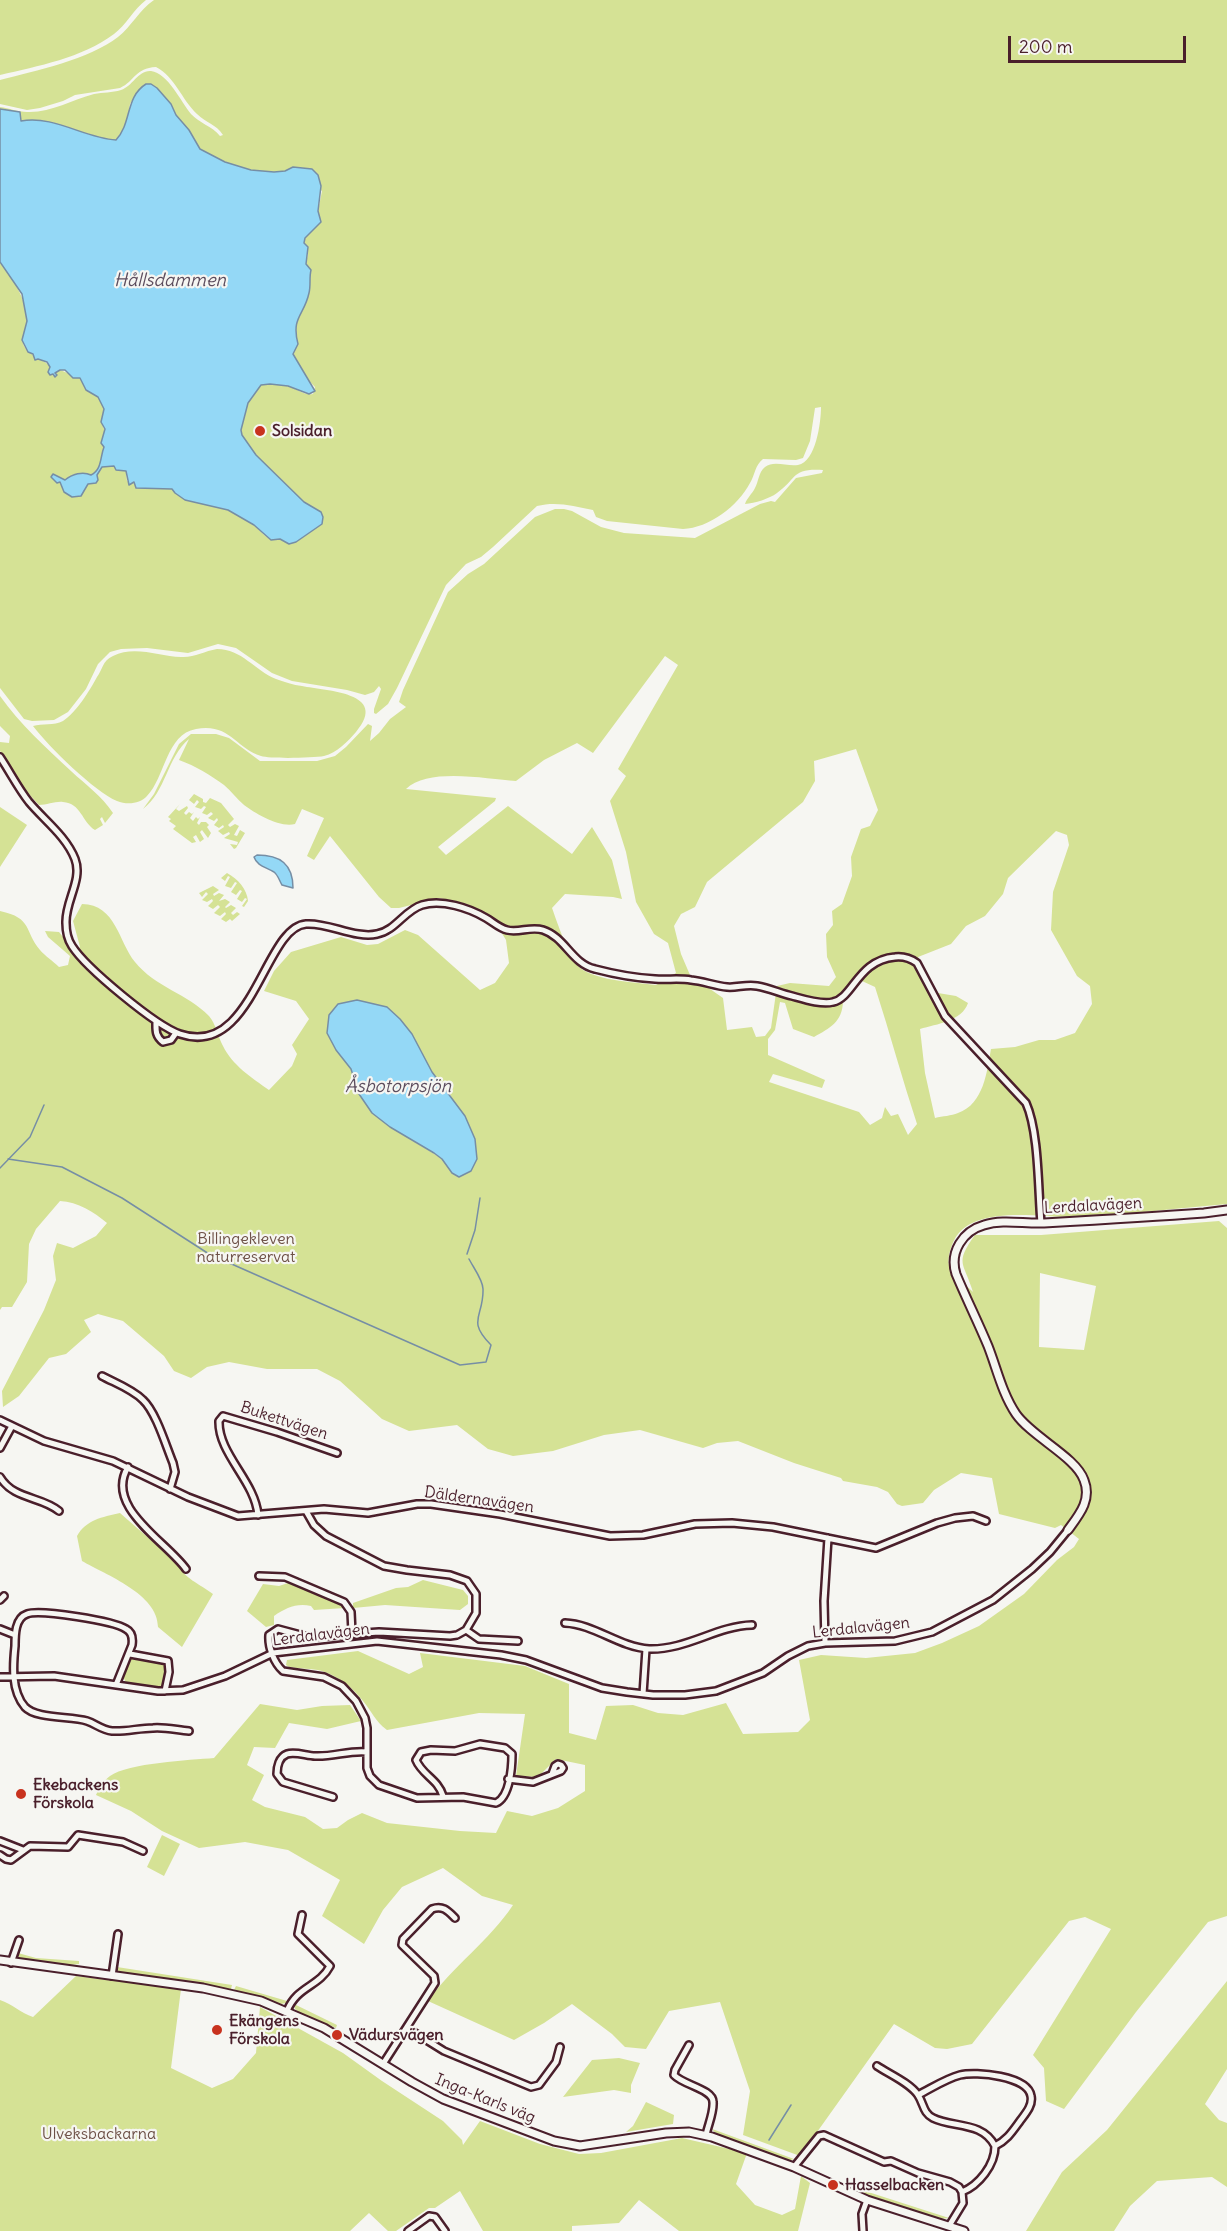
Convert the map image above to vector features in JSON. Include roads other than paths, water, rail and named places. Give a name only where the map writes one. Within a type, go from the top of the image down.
[{"type":"street","points":[[0,757],[29,801],[63,840],[74,857],[77,873],[67,909],[66,929],[72,946],[122,994],[156,1021],[176,1033],[197,1037],[215,1033],[224,1028],[250,997],[276,951],[297,926],[318,924],[361,934],[379,934],[395,925],[418,906],[430,903],[447,904],[469,910],[507,930],[542,930],[556,937],[579,962],[591,969],[655,979],[691,980],[725,987],[754,985],[794,997],[822,1002],[839,1000],[864,971],[877,962],[891,957],[904,957],[917,963],[945,1016],[953,1026],[1012,1085],[1026,1103],[1032,1115],[1041,1223]]},
{"type":"street","points":[[156,1021],[155,1031],[163,1042],[171,1040],[176,1033]]},
{"type":"street","name":"Lerdalavägen","points":[[0,1677],[54,1676],[165,1691],[200,1686],[273,1653],[377,1641],[526,1660],[602,1688],[643,1694],[686,1695],[716,1691],[763,1673],[808,1646],[825,1643],[895,1641],[932,1632],[956,1621],[1002,1593],[1050,1552],[1084,1507],[1086,1494],[1085,1481],[1079,1470],[1037,1436],[1017,1415],[1004,1392],[989,1348],[954,1269],[957,1248],[961,1240],[974,1230],[999,1222],[1041,1223],[1204,1213],[1227,1209]]},
{"type":"street","points":[[102,1376],[137,1395],[150,1409],[173,1463],[175,1472],[170,1489]]},
{"type":"street","name":"Bukettvägen","points":[[258,1515],[253,1496],[221,1437],[219,1421],[223,1416],[337,1453]]},
{"type":"street","name":"Däldernavägen","points":[[0,1420],[44,1441],[128,1467],[170,1489],[228,1513],[248,1516],[324,1509],[368,1513],[417,1504],[431,1504],[500,1514],[610,1536],[644,1535],[695,1524],[732,1523],[772,1527],[876,1548],[955,1518],[973,1516],[986,1521]]},
{"type":"street","points":[[0,1448],[12,1426]]},
{"type":"street","points":[[128,1467],[123,1476],[122,1485],[127,1504],[139,1521],[179,1559],[186,1569]]},
{"type":"street","points":[[0,1477],[11,1491],[51,1505],[59,1511]]},
{"type":"street","points":[[306,1511],[314,1525],[326,1536],[379,1563],[407,1570],[450,1575],[467,1581],[476,1594],[477,1604],[472,1622],[466,1630],[457,1635],[379,1632],[308,1637],[278,1629],[269,1635],[273,1653],[283,1671],[324,1677],[342,1686],[361,1709],[365,1718],[368,1740],[367,1768],[370,1776],[379,1785],[417,1798],[463,1797],[496,1803],[501,1801],[505,1795],[512,1754],[505,1749],[480,1744],[455,1751],[424,1750],[417,1757],[418,1765],[440,1787],[443,1796]]},
{"type":"street","points":[[825,1643],[824,1601],[828,1538]]},
{"type":"street","points":[[259,1576],[285,1577],[344,1602],[351,1612],[352,1633]]},
{"type":"street","points":[[116,1685],[130,1653],[133,1638],[128,1629],[114,1624],[39,1612],[24,1614],[17,1624],[14,1676],[20,1700],[27,1709],[88,1721],[103,1730],[155,1728],[189,1731]]},
{"type":"street","points":[[564,1623],[578,1623],[646,1649],[687,1644],[736,1625],[753,1625]]},
{"type":"street","points":[[0,1629],[15,1635]]},
{"type":"street","points":[[466,1630],[479,1638],[518,1641]]},
{"type":"street","points":[[643,1694],[646,1649]]},
{"type":"street","points":[[130,1653],[168,1661],[169,1672],[165,1691]]},
{"type":"street","points":[[333,1797],[283,1782],[277,1774],[280,1761],[287,1754],[319,1756],[367,1752]]},
{"type":"street","points":[[508,1779],[533,1782],[552,1774]]},
{"type":"street","points":[[0,1855],[12,1860],[30,1846],[68,1847],[78,1835],[123,1842],[143,1851]]},
{"type":"street","points":[[0,1841],[23,1850]]},
{"type":"street","points":[[383,2064],[435,1980],[429,1971],[402,1945],[403,1939],[432,1909],[437,1907],[447,1910],[455,1918]]},
{"type":"street","points":[[287,2011],[297,1994],[316,1982],[330,1966],[298,1934],[302,1915]]},
{"type":"street","points":[[112,1976],[118,1934]]},
{"type":"street","points":[[11,1963],[19,1940]]},
{"type":"street","name":"Inga-Karls väg","points":[[0,1960],[232,1993],[287,2011],[324,2028],[443,2099],[554,2141],[568,2145],[594,2145],[666,2133],[689,2132],[706,2135],[794,2167],[867,2200],[964,2231]]},
{"type":"street","points":[[407,2028],[444,2051],[531,2087],[539,2085],[556,2062],[560,2047]]},
{"type":"street","points":[[689,2045],[674,2075],[680,2081],[710,2093],[713,2098],[714,2104],[706,2135]]},
{"type":"street","points":[[877,2066],[918,2095],[927,2114],[936,2119],[969,2127],[988,2136],[994,2146],[993,2160],[973,2187],[962,2192]]},
{"type":"street","points":[[918,2095],[945,2080],[970,2074],[1001,2077],[1018,2082],[1029,2090],[1032,2097],[1029,2109],[1006,2140],[994,2146]]},
{"type":"street","points":[[794,2167],[819,2136],[824,2135],[884,2163],[891,2161],[918,2173],[956,2184],[962,2192],[963,2203],[949,2226]]},
{"type":"street","points":[[862,2231],[862,2214],[867,2200]]},
{"type":"street","points":[[408,2231],[429,2216],[435,2217],[445,2231]]},
{"type":"water","name":"Hållsdammen","points":[[146,84],[157,88],[171,104],[200,149],[225,162],[251,170],[274,172],[285,171],[293,167],[312,169],[318,175],[321,186],[318,211],[321,222],[305,238],[304,243],[308,247],[306,264],[311,270],[310,290],[297,322],[298,344],[293,354],[315,391],[309,394],[288,386],[261,385],[248,403],[241,430],[256,455],[304,502],[321,512],[322,524],[296,542],[289,544],[280,539],[271,540],[254,525],[228,510],[185,500],[172,489],[136,488],[134,482],[129,485],[126,471],[116,470],[114,466],[102,467],[97,475],[96,483],[88,484],[81,496],[72,497],[64,492],[60,482],[57,483],[51,477],[53,474],[65,480],[78,474],[95,473],[104,447],[101,443],[105,429],[101,422],[104,409],[98,397],[86,390],[80,378],[73,378],[65,370],[55,373],[57,375],[55,377],[53,374],[50,375],[47,362],[35,360],[22,340],[27,321],[22,294],[0,262],[0,109],[20,112],[21,121],[45,121],[116,140],[124,126],[131,103],[139,89]]},
{"type":"water","points":[[265,855],[284,862],[291,873],[293,888],[282,885],[275,873],[257,862],[254,857]]},
{"type":"water","name":"Åsbotorpsjön","points":[[357,1000],[387,1007],[412,1034],[432,1072],[465,1116],[475,1139],[477,1159],[471,1171],[459,1177],[452,1173],[442,1159],[434,1153],[390,1127],[372,1113],[359,1094],[351,1069],[336,1050],[327,1033],[329,1015],[338,1004]]},
{"type":"waterway","points":[[0,1168],[30,1137],[44,1105]]},
{"type":"waterway","points":[[8,1159],[62,1167],[122,1198],[209,1254],[460,1365],[486,1362],[491,1345],[479,1330],[478,1318],[483,1298],[483,1285],[469,1259]]},
{"type":"waterway","points":[[467,1254],[475,1230],[480,1198]]},
{"type":"waterway","points":[[769,2140],[791,2105]]},
{"type":"place","name":"Solsidan","points":[[260,431]]},
{"type":"place","name":"Ekebackens Förskola","points":[[21,1794]]},
{"type":"place","name":"Ekängens Förskola","points":[[217,2030]]},
{"type":"place","name":"Vädursvägen","points":[[337,2035]]},
{"type":"place","name":"Hasselbacken","points":[[833,2185]]},
{"type":"park label","name":"Billingekleven naturreservat","points":[[246,1248]]},
{"type":"park label","name":"Ulveksbackarna","points":[[99,2134]]}]
